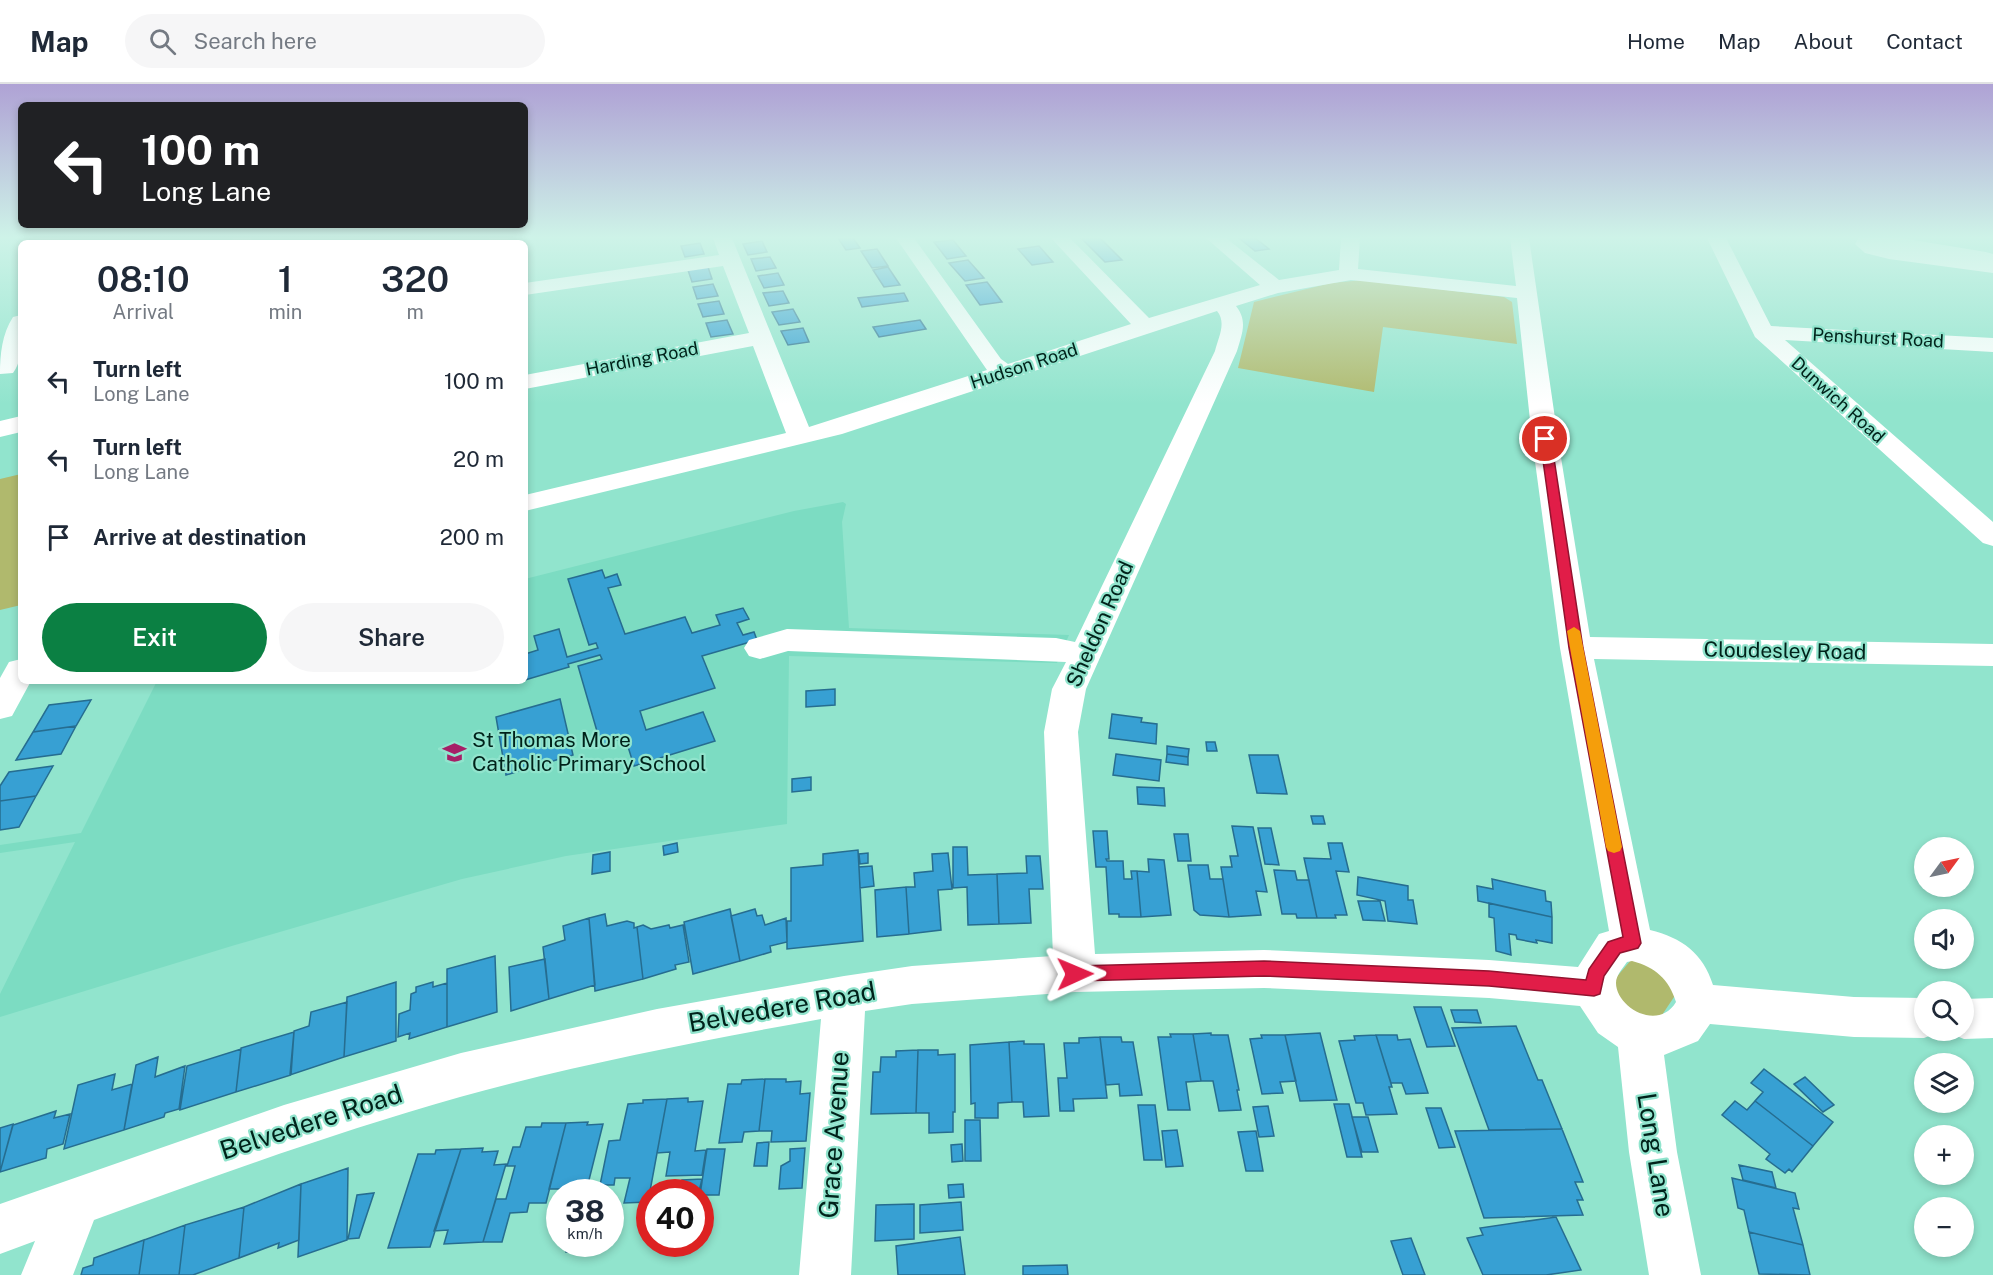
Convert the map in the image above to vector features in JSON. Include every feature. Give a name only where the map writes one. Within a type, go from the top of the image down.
[{"type":"street","points":[[743,294],[801,438]]},
{"type":"street","points":[[944,294],[993,364],[1004,372]]},
{"type":"street","points":[[1113,294],[1145,327]]},
{"type":"street","name":"Hudson Road","points":[[528,502],[801,438],[1252,294]]},
{"type":"street","points":[[1527,294],[1576,648],[1632,943]]},
{"type":"street","name":"Dunwich Road","points":[[1744,294],[1763,332],[1993,537]]},
{"type":"street","name":"Sheldon Road","points":[[1075,974],[1061,732],[1069,689],[1226,351],[1234,319],[1230,309],[1220,303]]},
{"type":"street","points":[[5,368],[18,330]]},
{"type":"street","name":"Penshurst Road","points":[[1763,332],[1993,345]]},
{"type":"street","name":"Harding Road","points":[[528,381],[760,338]]},
{"type":"street","points":[[0,429],[18,425]]},
{"type":"street","points":[[760,648],[787,639],[1056,649],[1084,654]]},
{"type":"street","name":"Cloudesley Road","points":[[1576,648],[1993,655]]},
{"type":"street","points":[[1632,943],[1662,951],[1689,975],[1698,1002],[1687,1023],[1662,1036],[1639,1036],[1622,1026],[1605,1009],[1594,988],[1596,974],[1614,947],[1632,943]]},
{"type":"street","name":"Belvedere Road","points":[[0,1229],[284,1128],[461,1075],[657,1029],[912,985],[1075,974],[1264,969],[1489,979],[1594,988]]},
{"type":"street","name":"Grace Avenue","points":[[825,1275],[844,996]]},
{"type":"street","points":[[1698,1002],[1854,1017],[1914,1018]]},
{"type":"street","points":[[1974,1019],[1993,1018]]},
{"type":"street","name":"Long Lane","points":[[1639,1036],[1653,1152],[1675,1275]]},
{"type":"street","points":[[47,1275],[77,1200]]},
{"type":"shaded area","points":[[1288,294],[1476,294],[1504,297],[1512,302],[1517,344],[1383,327],[1374,392],[1238,368],[1254,302]]},
{"type":"shaded area","points":[[18,475],[18,606],[0,610],[0,479]]},
{"type":"shaded area","name":"St Thomas More Catholic Primary School","points":[[843,502],[846,504],[842,522],[849,628],[1069,635],[1057,663],[789,656],[787,824],[566,856],[462,879],[0,1017],[0,994],[75,842],[0,853],[0,845],[81,833],[156,684],[528,684],[528,578],[794,511]]},
{"type":"shaded area","points":[[1642,958],[1678,991],[1662,1015],[1649,1017],[1635,1013],[1624,1004],[1617,992],[1614,980],[1631,960]]},
{"type":"building","points":[[695,294],[717,294],[718,296],[697,299]]},
{"type":"building","points":[[763,294],[784,294],[789,303],[769,306]]},
{"type":"building","points":[[904,294],[908,301],[862,307],[858,298]]},
{"type":"building","points":[[972,294],[996,294],[1002,302],[980,305]]},
{"type":"building","points":[[719,301],[724,314],[703,317],[698,304]]},
{"type":"building","points":[[793,309],[800,322],[779,325],[772,312]]},
{"type":"building","points":[[727,320],[733,334],[711,337],[706,323]]},
{"type":"building","points":[[920,320],[926,329],[879,337],[873,327]]},
{"type":"building","points":[[803,328],[809,342],[788,345],[781,331]]},
{"type":"building","points":[[602,570],[605,578],[617,574],[621,585],[608,588],[625,634],[685,617],[692,633],[720,625],[716,615],[743,608],[749,619],[737,623],[743,635],[754,632],[757,640],[702,656],[715,688],[640,711],[646,730],[703,712],[715,741],[634,766],[625,737],[601,745],[578,666],[602,659],[600,655],[528,679],[528,653],[538,650],[534,636],[559,629],[567,657],[598,648],[596,643],[589,645],[568,579]]},
{"type":"building","points":[[835,689],[835,705],[806,707],[806,691]]},
{"type":"building","points":[[560,699],[573,755],[506,775],[496,717]]},
{"type":"building","points":[[91,700],[76,726],[33,732],[49,705]]},
{"type":"building","points":[[1112,714],[1142,718],[1141,722],[1157,724],[1156,744],[1109,738]]},
{"type":"building","points":[[76,726],[61,754],[16,760],[33,732]]},
{"type":"building","points":[[1206,742],[1215,742],[1217,751],[1207,751]]},
{"type":"building","points":[[1167,746],[1189,749],[1188,757],[1167,754]]},
{"type":"building","points":[[1116,754],[1161,760],[1159,781],[1113,775]]},
{"type":"building","points":[[1167,754],[1188,757],[1188,765],[1166,762]]},
{"type":"building","points":[[1249,755],[1278,755],[1287,794],[1257,793]]},
{"type":"building","points":[[53,766],[36,796],[0,801],[0,786],[9,772]]},
{"type":"building","points":[[811,777],[811,790],[792,792],[792,779]]},
{"type":"building","points":[[1137,787],[1164,788],[1165,806],[1138,804]]},
{"type":"building","points":[[36,796],[19,827],[0,830],[0,801]]},
{"type":"building","points":[[1311,816],[1323,816],[1325,824],[1313,824]]},
{"type":"building","points":[[1232,826],[1253,827],[1267,892],[1256,891],[1261,915],[1229,917],[1221,867],[1232,867],[1230,856],[1238,856]]},
{"type":"building","points":[[1258,828],[1271,828],[1279,865],[1265,864]]},
{"type":"building","points":[[1093,831],[1107,831],[1109,859],[1106,859],[1107,861],[1123,861],[1124,879],[1132,879],[1131,871],[1137,871],[1141,917],[1119,917],[1119,914],[1109,914],[1106,867],[1096,867]]},
{"type":"building","points":[[1174,834],[1188,834],[1191,861],[1178,861]]},
{"type":"building","points":[[677,843],[678,852],[664,855],[663,846]]},
{"type":"building","points":[[1328,843],[1342,843],[1349,872],[1336,871],[1347,915],[1335,915],[1336,918],[1317,918],[1304,858],[1331,859]]},
{"type":"building","points":[[953,847],[967,847],[968,875],[997,874],[999,924],[968,925],[967,887],[953,888]]},
{"type":"building","points":[[858,850],[863,941],[787,949],[787,921],[791,921],[791,868],[823,865],[823,854]]},
{"type":"building","points":[[610,852],[610,871],[592,874],[593,855]]},
{"type":"building","points":[[868,853],[868,863],[860,864],[859,854]]},
{"type":"building","points":[[948,853],[952,889],[938,890],[941,930],[909,934],[906,887],[915,887],[914,873],[933,871],[932,854]]},
{"type":"building","points":[[1026,856],[1040,856],[1043,889],[1029,889],[1031,923],[999,924],[997,874],[1027,873]]},
{"type":"building","points":[[1148,859],[1164,860],[1171,915],[1141,917],[1137,871],[1149,872]]},
{"type":"building","points":[[1188,865],[1208,865],[1210,879],[1223,879],[1229,917],[1200,915],[1194,910]]},
{"type":"building","points":[[872,866],[874,886],[860,888],[859,867]]},
{"type":"building","points":[[1274,870],[1295,871],[1297,880],[1309,880],[1317,918],[1297,918],[1296,914],[1282,914]]},
{"type":"building","points":[[1358,877],[1408,886],[1408,900],[1413,900],[1417,924],[1388,921],[1385,901],[1357,895]]},
{"type":"building","points":[[1492,879],[1545,891],[1546,901],[1551,902],[1552,917],[1478,901],[1477,886],[1493,889]]},
{"type":"building","points":[[906,887],[909,934],[877,937],[875,890]]},
{"type":"building","points":[[1358,901],[1380,901],[1385,921],[1363,920]]},
{"type":"building","points":[[1489,903],[1552,917],[1552,943],[1517,939],[1516,935],[1509,934],[1511,955],[1496,951],[1494,918],[1489,917]]},
{"type":"building","points":[[730,909],[740,961],[693,974],[684,922]]},
{"type":"building","points":[[755,909],[757,916],[762,915],[765,925],[786,918],[787,942],[770,946],[771,952],[740,961],[731,916]]},
{"type":"building","points":[[605,914],[607,926],[627,921],[634,923],[634,928],[637,927],[643,979],[595,991],[589,918]]},
{"type":"building","points":[[589,918],[595,985],[549,999],[543,947],[565,940],[563,926]]},
{"type":"building","points":[[643,925],[651,929],[683,925],[689,962],[675,965],[676,969],[643,979],[637,927]]},
{"type":"building","points":[[495,956],[497,1012],[447,1027],[447,969]]},
{"type":"building","points":[[545,959],[549,999],[511,1011],[509,967]]},
{"type":"building","points":[[396,982],[396,1041],[344,1057],[347,997]]},
{"type":"building","points":[[433,982],[433,987],[447,983],[447,1027],[409,1039],[410,1033],[398,1037],[399,1014],[410,1010],[411,994],[416,992],[416,987]]},
{"type":"building","points":[[347,1002],[344,1057],[290,1075],[294,1031],[309,1026],[311,1012]]},
{"type":"building","points":[[1414,1007],[1441,1007],[1455,1046],[1427,1047]]},
{"type":"building","points":[[1451,1010],[1477,1010],[1481,1023],[1455,1022]]},
{"type":"building","points":[[1516,1026],[1538,1080],[1542,1080],[1562,1129],[1489,1130],[1452,1028]]},
{"type":"building","points":[[294,1032],[291,1075],[236,1092],[241,1048]]},
{"type":"building","points":[[1211,1033],[1211,1035],[1228,1035],[1241,1110],[1219,1111],[1213,1081],[1201,1081],[1193,1034]]},
{"type":"building","points":[[1320,1033],[1337,1100],[1300,1101],[1285,1035]]},
{"type":"building","points":[[1170,1034],[1193,1034],[1201,1081],[1186,1082],[1190,1110],[1168,1110],[1158,1037],[1171,1037]]},
{"type":"building","points":[[1261,1035],[1285,1035],[1296,1081],[1280,1082],[1283,1093],[1262,1094],[1250,1039],[1262,1038]]},
{"type":"building","points":[[1376,1035],[1392,1087],[1389,1087],[1397,1114],[1366,1115],[1363,1103],[1356,1103],[1339,1041],[1355,1040],[1354,1036]]},
{"type":"building","points":[[1376,1035],[1397,1035],[1398,1040],[1410,1039],[1428,1093],[1406,1094],[1402,1083],[1391,1083]]},
{"type":"building","points":[[1100,1037],[1107,1098],[1073,1099],[1074,1111],[1060,1111],[1058,1078],[1067,1078],[1064,1043],[1079,1043],[1079,1038]]},
{"type":"building","points":[[1100,1037],[1121,1037],[1122,1042],[1133,1042],[1142,1095],[1120,1096],[1119,1084],[1106,1085]]},
{"type":"building","points":[[1024,1041],[1024,1044],[1044,1044],[1049,1116],[1024,1117],[1023,1102],[1012,1102],[1009,1042]]},
{"type":"building","points":[[1009,1042],[1012,1102],[998,1103],[998,1118],[975,1118],[975,1103],[971,1104],[970,1045]]},
{"type":"building","points":[[241,1049],[236,1092],[180,1110],[187,1066]]},
{"type":"building","points":[[918,1050],[938,1050],[938,1055],[955,1054],[953,1132],[929,1133],[929,1113],[916,1113]]},
{"type":"building","points":[[918,1050],[916,1113],[871,1114],[873,1072],[880,1072],[881,1057],[896,1057],[896,1051]]},
{"type":"building","points":[[158,1057],[155,1077],[185,1066],[179,1109],[165,1113],[164,1117],[124,1130],[136,1065]]},
{"type":"building","points":[[1764,1069],[1833,1122],[1813,1146],[1755,1101],[1763,1092],[1751,1083]]},
{"type":"building","points":[[115,1074],[112,1090],[132,1084],[124,1130],[64,1149],[78,1085]]},
{"type":"building","points":[[1805,1077],[1834,1105],[1823,1112],[1794,1084]]},
{"type":"building","points":[[765,1079],[759,1131],[744,1132],[742,1142],[719,1143],[728,1084],[741,1084],[742,1080]]},
{"type":"building","points":[[765,1079],[786,1079],[786,1082],[801,1081],[800,1094],[810,1093],[806,1141],[771,1142],[772,1131],[759,1131]]},
{"type":"building","points":[[688,1098],[688,1102],[703,1101],[695,1151],[706,1150],[702,1175],[666,1176],[670,1152],[657,1153],[667,1099]]},
{"type":"building","points":[[667,1099],[652,1179],[636,1179],[636,1202],[624,1203],[630,1178],[601,1179],[609,1141],[620,1140],[628,1104],[643,1103],[643,1100]]},
{"type":"building","points":[[1735,1101],[1747,1110],[1755,1101],[1813,1146],[1792,1172],[1789,1169],[1785,1173],[1766,1159],[1770,1154],[1722,1115]]},
{"type":"building","points":[[1334,1104],[1349,1104],[1362,1157],[1347,1157]]},
{"type":"building","points":[[1138,1105],[1155,1105],[1162,1160],[1144,1160]]},
{"type":"building","points":[[1268,1106],[1274,1136],[1259,1137],[1253,1107]]},
{"type":"building","points":[[1426,1108],[1441,1108],[1455,1147],[1439,1148]]},
{"type":"building","points":[[56,1111],[54,1118],[70,1114],[63,1144],[47,1149],[46,1158],[0,1172],[13,1125]]},
{"type":"building","points":[[1352,1117],[1368,1117],[1378,1152],[1362,1152]]},
{"type":"building","points":[[965,1120],[980,1120],[981,1161],[965,1161]]},
{"type":"building","points":[[542,1123],[566,1123],[552,1179],[546,1179],[546,1203],[529,1203],[527,1212],[510,1213],[502,1242],[483,1242],[496,1199],[506,1199],[515,1166],[507,1166],[513,1147],[520,1147],[526,1127],[541,1127]]},
{"type":"building","points":[[566,1123],[603,1124],[589,1179],[552,1179]]},
{"type":"building","points":[[13,1124],[0,1172],[0,1128]]},
{"type":"building","points":[[1562,1129],[1583,1182],[1575,1182],[1583,1200],[1577,1200],[1583,1215],[1484,1218],[1455,1131]]},
{"type":"building","points":[[1177,1130],[1183,1166],[1166,1167],[1162,1131]]},
{"type":"building","points":[[1256,1131],[1263,1171],[1246,1171],[1238,1132]]},
{"type":"building","points":[[769,1142],[767,1166],[754,1166],[757,1143]]},
{"type":"building","points":[[962,1144],[963,1161],[952,1162],[951,1145]]},
{"type":"building","points":[[483,1148],[482,1152],[498,1151],[494,1165],[506,1164],[483,1242],[444,1244],[448,1230],[434,1231],[461,1149]]},
{"type":"building","points":[[805,1148],[802,1188],[779,1189],[781,1166],[790,1161],[790,1149]]},
{"type":"building","points":[[461,1149],[430,1247],[388,1248],[418,1154],[435,1154],[436,1150]]},
{"type":"building","points":[[707,1149],[725,1149],[719,1195],[714,1195],[714,1179],[702,1179]]},
{"type":"building","points":[[1739,1165],[1772,1172],[1776,1188],[1743,1180]]},
{"type":"building","points":[[348,1168],[347,1240],[298,1257],[301,1184]]},
{"type":"building","points":[[1732,1178],[1795,1193],[1799,1209],[1793,1208],[1803,1245],[1749,1232],[1744,1210],[1738,1208]]},
{"type":"building","points":[[301,1184],[299,1240],[278,1248],[279,1243],[239,1258],[244,1207]]},
{"type":"building","points":[[963,1184],[964,1197],[949,1198],[948,1185]]},
{"type":"building","points":[[374,1193],[359,1238],[348,1239],[357,1195]]},
{"type":"building","points":[[961,1202],[963,1230],[920,1233],[920,1205]]},
{"type":"building","points":[[914,1204],[914,1239],[875,1241],[876,1205]]},
{"type":"building","points":[[244,1207],[239,1258],[193,1275],[179,1275],[185,1225]]},
{"type":"building","points":[[1556,1217],[1581,1270],[1546,1275],[1483,1275],[1467,1238],[1483,1235],[1480,1228]]},
{"type":"building","points":[[185,1225],[179,1275],[139,1275],[144,1240]]},
{"type":"building","points":[[1749,1232],[1803,1245],[1810,1275],[1759,1274]]},
{"type":"building","points":[[960,1237],[965,1275],[898,1275],[896,1246]]},
{"type":"building","points":[[1411,1238],[1425,1275],[1403,1275],[1391,1241]]},
{"type":"building","points":[[144,1240],[139,1275],[81,1275],[83,1268],[93,1265],[94,1258]]},
{"type":"building","points":[[1067,1265],[1068,1275],[1023,1275],[1023,1266]]},
{"type":"slow traffic","points":[[1574,631],[1614,847]]},
{"type":"place","name":"St Thomas More Catholic Primary School","points":[[454,752]]},
{"type":"route","points":[[1075,974],[1264,969],[1489,979],[1594,988],[1596,974],[1614,947],[1632,943],[1576,648],[1545,439]]}]
